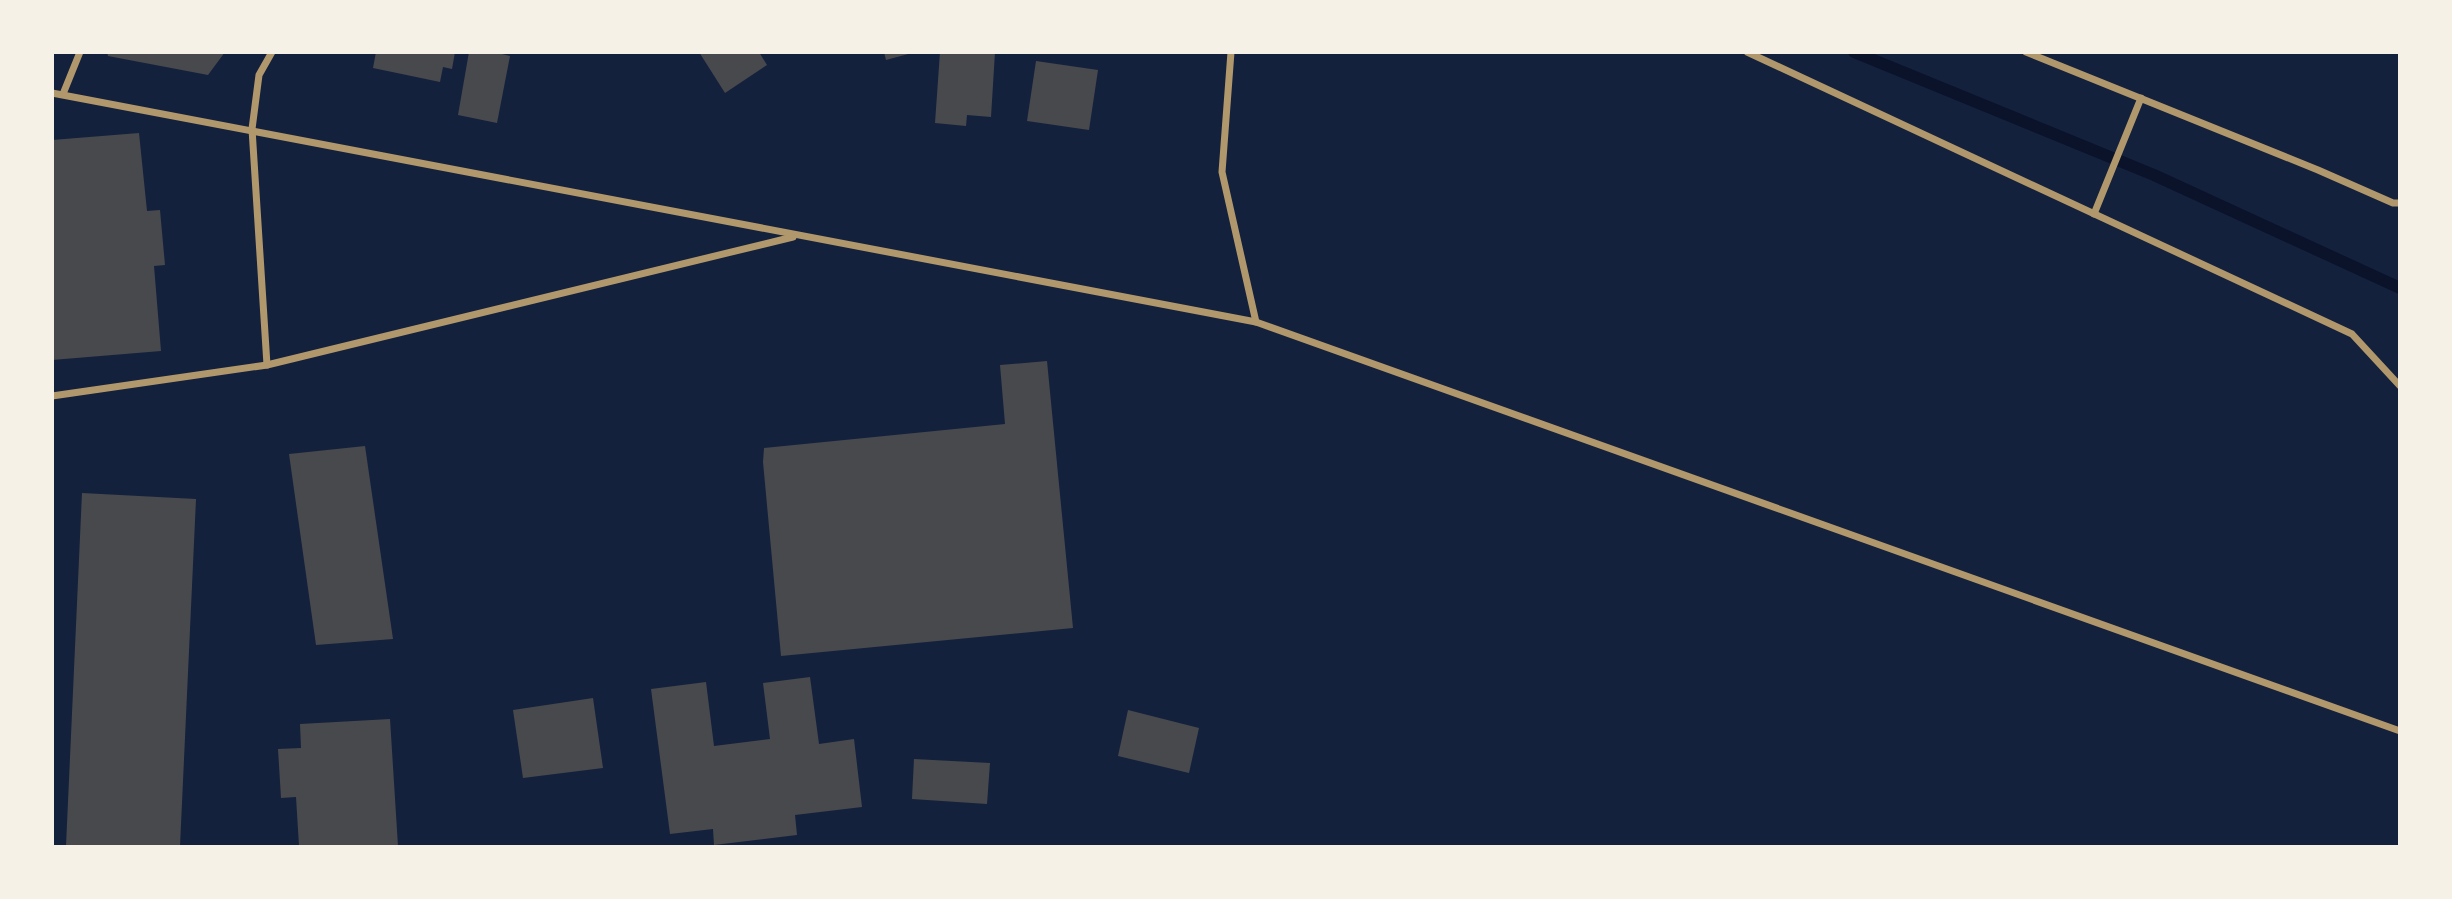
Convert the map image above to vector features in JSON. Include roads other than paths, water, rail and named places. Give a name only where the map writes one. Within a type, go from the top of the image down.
[{"type":"street","points":[[63,94],[80,52]]},
{"type":"street","points":[[267,365],[252,129],[259,75],[272,52]]},
{"type":"street","points":[[1231,52],[1222,172],[1256,322]]},
{"type":"street","points":[[1747,52],[2352,334],[2399,386]]},
{"type":"street","points":[[2026,52],[2393,203],[2399,203]]},
{"type":"street","points":[[52,93],[1256,322],[2399,731]]},
{"type":"street","points":[[2094,214],[2141,98]]},
{"type":"street","points":[[52,396],[267,365],[797,236]]},
{"type":"waterway","points":[[1854,52],[2154,175],[2400,288]]}]
